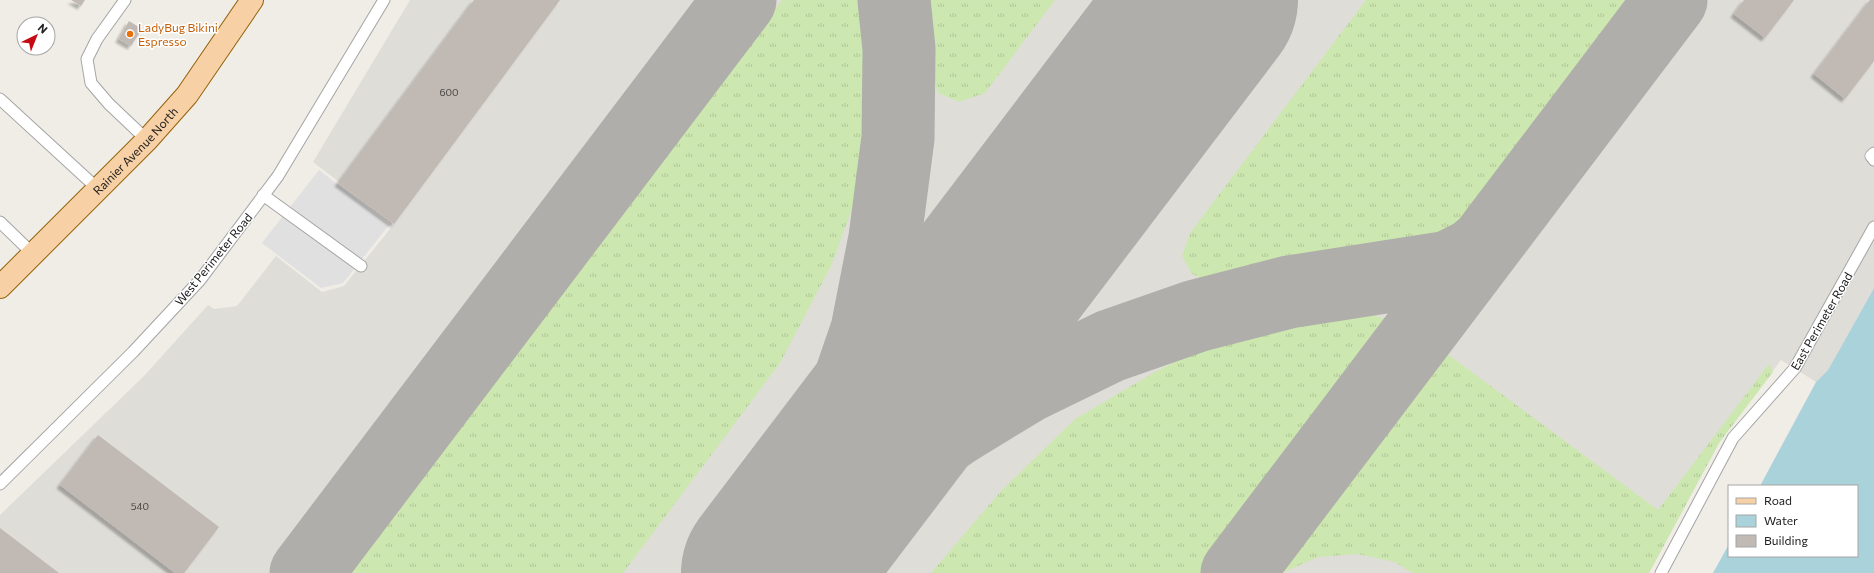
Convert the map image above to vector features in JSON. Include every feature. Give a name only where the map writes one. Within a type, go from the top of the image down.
[{"type":"main road","name":"Rainier Avenue North","points":[[0,287],[147,140],[187,95],[252,0]]},
{"type":"lane","points":[[125,0],[96,39],[87,59],[91,83],[109,104],[147,140]]},
{"type":"lane","name":"West Perimeter Road","points":[[0,484],[133,352],[200,280],[278,176],[384,0]]},
{"type":"lane","points":[[0,99],[98,189]]},
{"type":"lane","points":[[1874,153],[1871,156],[1874,160]]},
{"type":"lane","points":[[263,195],[361,266]]},
{"type":"lane","points":[[0,222],[33,254]]},
{"type":"lane","name":"East Perimeter Road","points":[[1661,573],[1733,438],[1795,368],[1874,228]]},
{"type":"shaded area","points":[[410,0],[1874,0],[1874,288],[1828,370],[1816,382],[1781,360],[1719,443],[1649,573],[0,573],[0,515],[144,376],[208,305],[214,309],[237,306],[276,256],[322,292],[344,286],[394,224],[313,162]]},
{"type":"shaded area","points":[[319,170],[389,225],[343,283],[321,288],[262,243]]},
{"type":"green space","points":[[782,0],[871,0],[878,46],[873,124],[856,198],[831,266],[780,363],[623,573],[347,573]]},
{"type":"green space","points":[[923,0],[1055,0],[985,93],[959,102],[938,93],[929,67]]},
{"type":"green space","points":[[1366,0],[1650,0],[1506,194],[1476,226],[1437,249],[1390,252],[1307,266],[1218,285],[1192,274],[1182,256],[1190,233]]},
{"type":"green space","points":[[1362,311],[1388,320],[1383,350],[1211,573],[931,573],[1001,491],[1075,419],[1155,372],[1229,335]]},
{"type":"green space","points":[[1438,347],[1658,510],[1769,364],[1773,372],[1719,443],[1649,573],[1412,573],[1395,562],[1357,554],[1318,557],[1282,573],[1264,573]]},
{"type":"water","points":[[1874,288],[1874,573],[1713,573],[1728,546],[1728,557],[1858,557],[1858,485],[1761,485],[1816,382],[1828,370]]},
{"type":"building","points":[[71,0],[85,0],[81,6]]},
{"type":"building","points":[[474,0],[560,0],[394,224],[338,183]]},
{"type":"building","points":[[1744,0],[1794,0],[1765,38],[1734,14]]},
{"type":"building","points":[[1870,0],[1874,0],[1874,61],[1845,99],[1814,74]]},
{"type":"building","name":"LadyBug Bikini Espresso","points":[[129,21],[142,29],[131,46],[119,39]]},
{"type":"building","points":[[98,435],[219,527],[184,573],[175,573],[60,485]]},
{"type":"building","points":[[0,528],[59,573],[0,573]]},
{"type":"taxiway","points":[[306,573],[740,0]]},
{"type":"taxiway","points":[[769,563],[787,532],[832,432],[867,330],[885,238],[898,138],[899,49],[894,0]]},
{"type":"taxiway","points":[[1237,573],[1671,0]]},
{"type":"taxiway","points":[[782,573],[819,535],[879,483],[957,429],[1026,387],[1110,346],[1196,316],[1289,292],[1449,267],[1473,255],[1484,246]]},
{"type":"runway","points":[[772,573],[1207,0]]},
{"type":"place","name":"LadyBug Bikini Espresso","points":[[130,34]]}]
